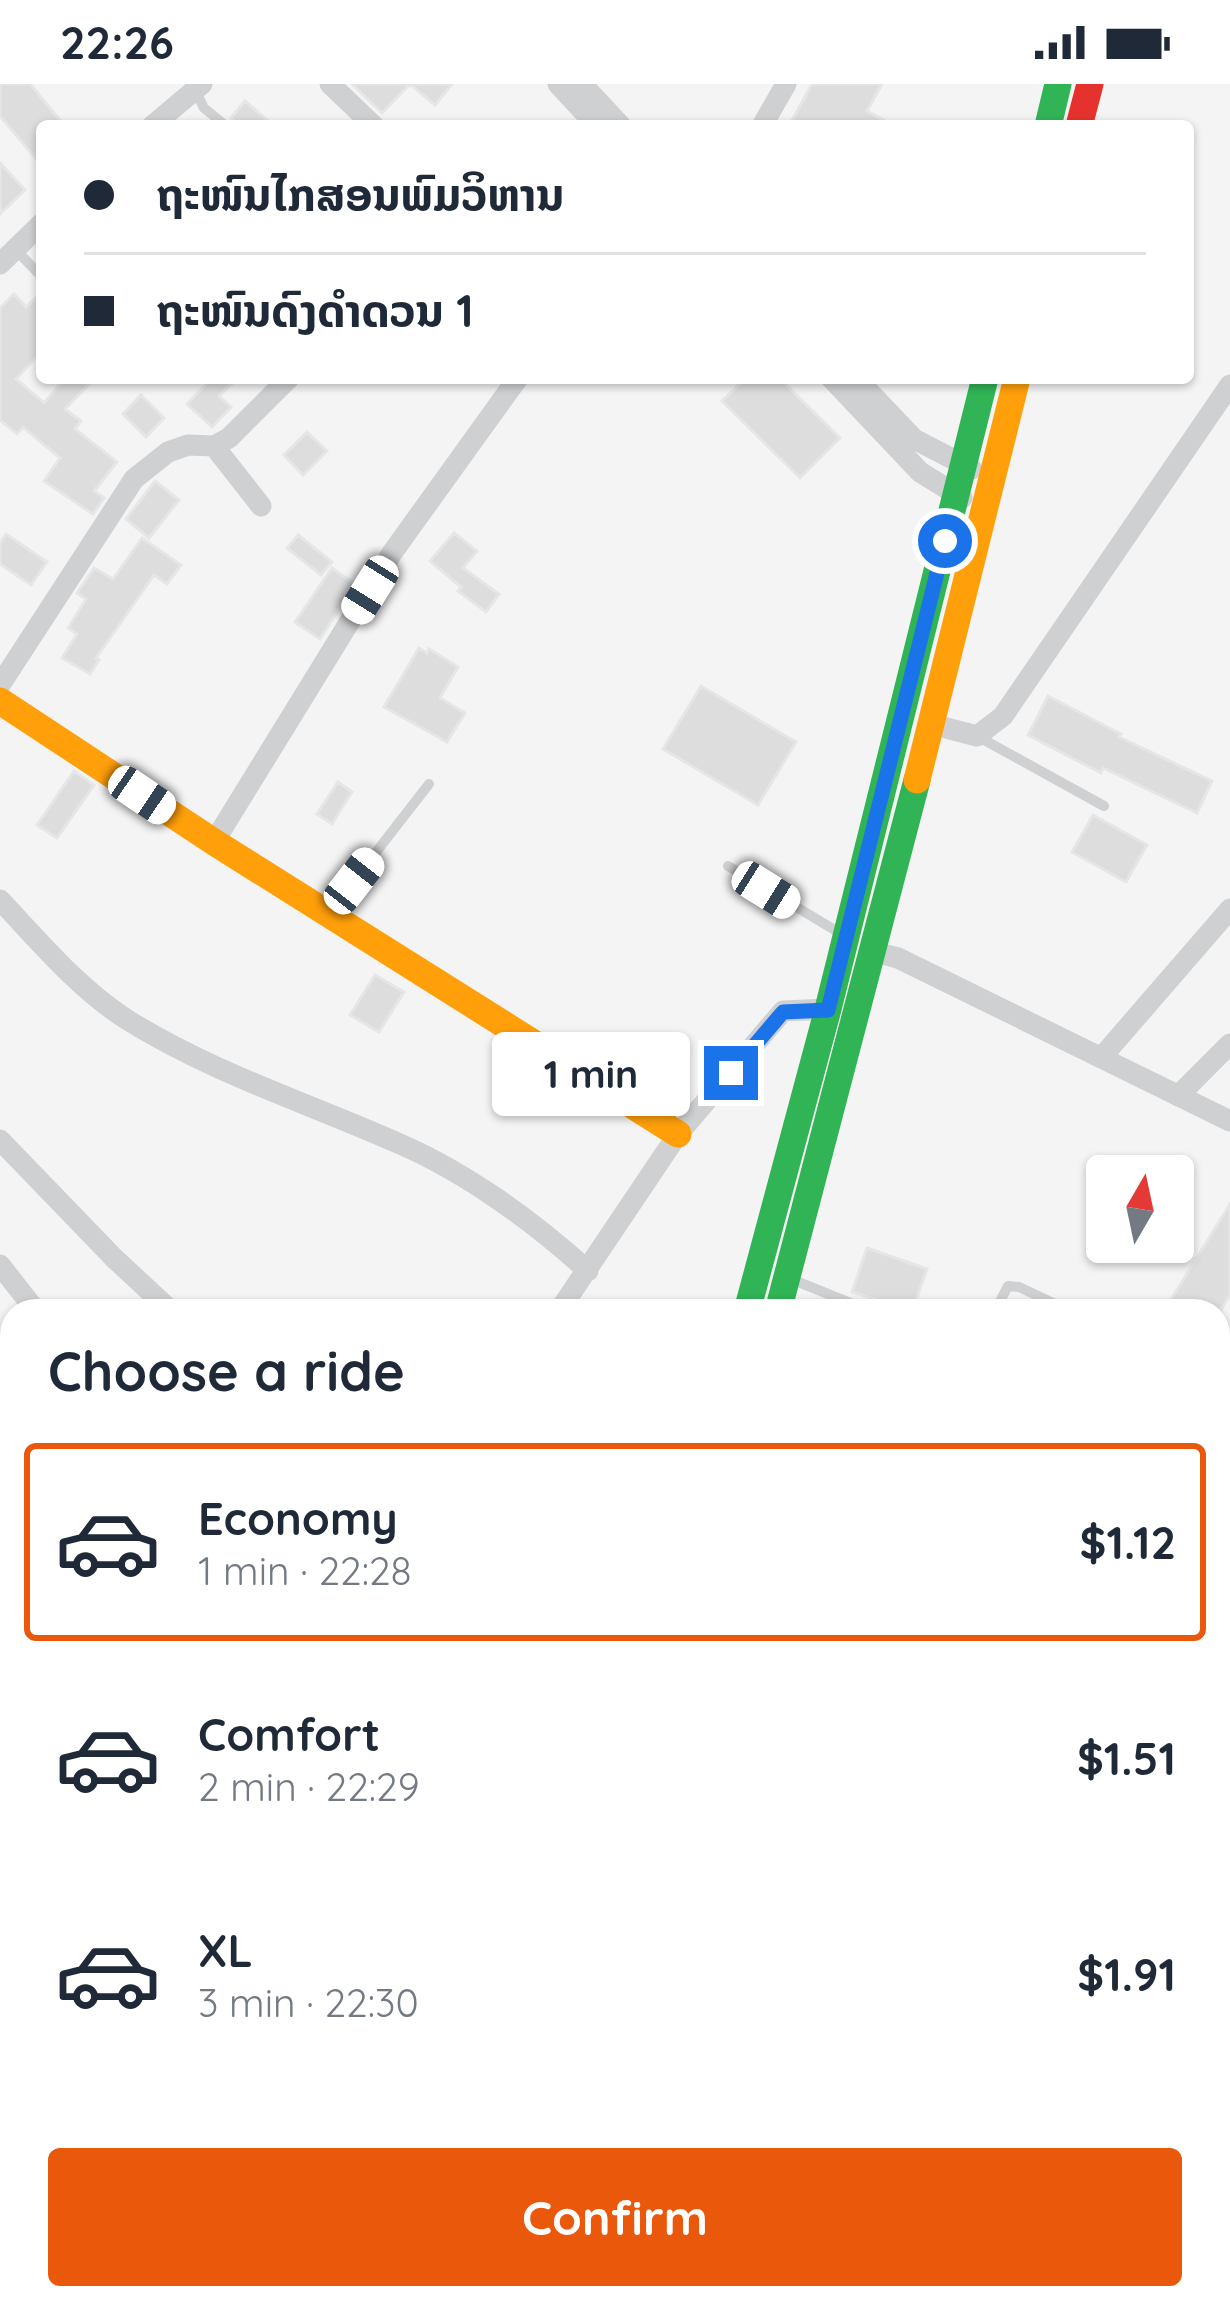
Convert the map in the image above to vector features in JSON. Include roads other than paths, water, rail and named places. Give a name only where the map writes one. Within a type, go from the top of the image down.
[{"type":"main road","points":[[1049,120],[1058,84]]},
{"type":"main road","points":[[1081,120],[1090,84]]},
{"type":"main road","points":[[751,1299],[984,384]]},
{"type":"main road","points":[[782,1299],[875,952],[1016,384]]},
{"type":"main road","points":[[0,701],[678,1135]]},
{"type":"street","points":[[330,84],[368,120]]},
{"type":"street","points":[[558,84],[591,120]]},
{"type":"street","points":[[582,84],[615,120]]},
{"type":"street","points":[[765,120],[786,84]]},
{"type":"street","points":[[159,120],[198,87]]},
{"type":"street","points":[[8,256],[36,230]]},
{"type":"street","points":[[0,685],[134,479],[168,452],[188,445],[214,446],[230,438],[283,384]]},
{"type":"street","points":[[214,842],[392,553],[514,384]]},
{"type":"street","points":[[837,384],[920,472],[956,496],[986,504]]},
{"type":"street","points":[[862,384],[914,439],[963,467],[993,474]]},
{"type":"street","points":[[931,724],[976,736],[1003,716],[1230,385]]},
{"type":"street","points":[[214,446],[261,506]]},
{"type":"street","points":[[0,901],[83,985],[121,1016],[243,1080],[404,1145],[489,1195],[588,1271]]},
{"type":"street","points":[[1101,1058],[1230,909]]},
{"type":"street","points":[[875,952],[898,958],[1230,1121]]},
{"type":"street","points":[[568,1299],[678,1135],[783,1012],[828,1010]]},
{"type":"street","points":[[1178,1096],[1230,1044]]},
{"type":"street","points":[[0,1139],[158,1299]]},
{"type":"street","points":[[0,1265],[25,1299]]},
{"type":"lane","points":[[198,87],[204,108],[219,120]]},
{"type":"lane","points":[[8,256],[36,273]]},
{"type":"lane","points":[[976,736],[1104,806]]},
{"type":"lane","points":[[329,913],[429,784]]},
{"type":"lane","points":[[728,866],[846,937]]},
{"type":"lane","points":[[788,1278],[840,1299]]},
{"type":"lane","points":[[1001,1299],[1008,1286],[1045,1299]]}]
